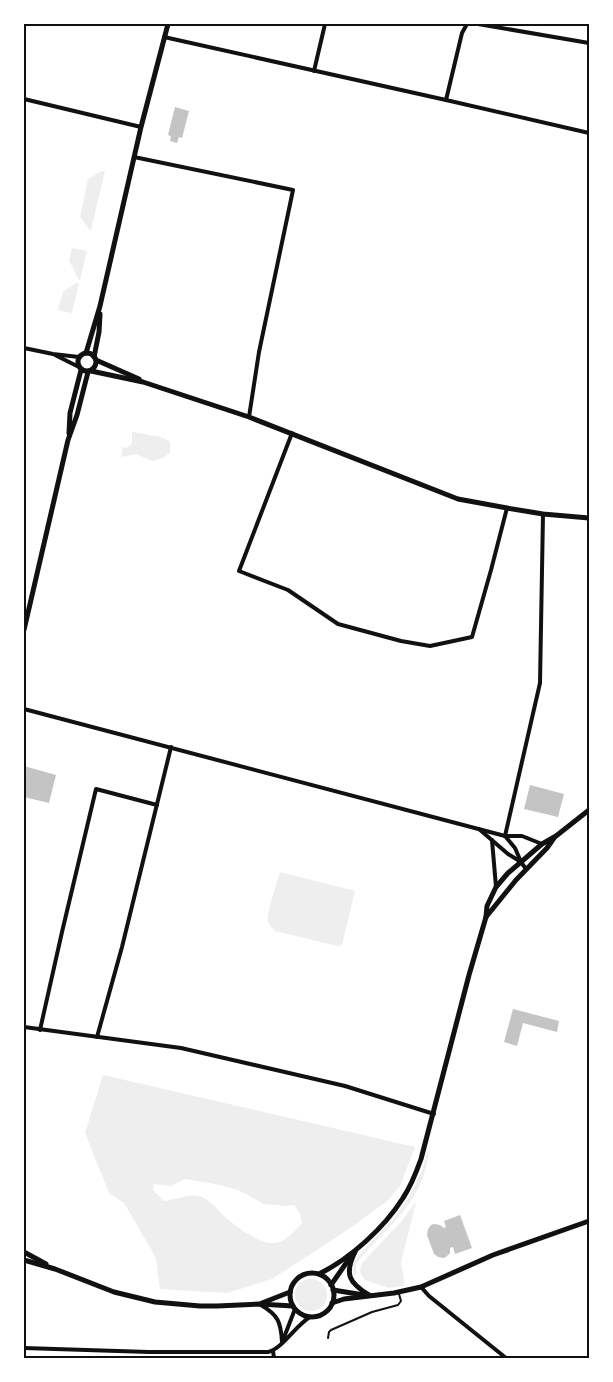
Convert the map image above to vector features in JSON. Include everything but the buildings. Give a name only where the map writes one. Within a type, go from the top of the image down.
[{"type":"street","points":[[86,353],[100,306],[141,127],[168,24]]},
{"type":"street","points":[[314,70],[324,24]]},
{"type":"street","points":[[446,100],[462,33],[467,24]]},
{"type":"street","points":[[478,24],[589,43]]},
{"type":"street","points":[[164,37],[589,133]]},
{"type":"street","points":[[24,100],[141,127]]},
{"type":"street","points":[[134,157],[293,190],[259,352],[249,417]]},
{"type":"street","points":[[24,630],[68,440],[89,371],[96,366],[95,358],[100,306]]},
{"type":"street","points":[[24,348],[53,354],[80,356],[89,353],[95,358],[144,382]]},
{"type":"street","points":[[53,354],[80,369],[144,382],[249,417],[449,496],[466,501],[543,514],[589,518]]},
{"type":"street","points":[[68,440],[70,413],[80,369],[78,360],[80,356]]},
{"type":"street","points":[[292,433],[239,571],[288,590],[338,624],[401,641],[430,646],[472,638],[507,508]]},
{"type":"street","points":[[505,836],[540,683],[543,514]]},
{"type":"street","points":[[24,709],[505,836],[522,836],[542,844]]},
{"type":"street","points":[[97,1037],[122,947],[171,747]]},
{"type":"street","points":[[40,1030],[96,789],[157,806]]},
{"type":"street","points":[[319,1274],[332,1268],[356,1249],[392,1214],[410,1186],[421,1159],[434,1114],[469,975],[488,906],[496,887],[520,862],[589,810]]},
{"type":"street","points":[[478,828],[526,869]]},
{"type":"street","points":[[505,836],[515,848],[520,862]]},
{"type":"street","points":[[486,917],[556,836]]},
{"type":"street","points":[[492,840],[496,887]]},
{"type":"street","points":[[24,1027],[181,1048],[345,1086],[434,1114]]},
{"type":"street","points":[[332,1303],[344,1299],[399,1292],[421,1287],[493,1255],[589,1222]]},
{"type":"street","points":[[332,1288],[356,1249]]},
{"type":"street","points":[[356,1249],[350,1261],[349,1276],[355,1286],[370,1296]]},
{"type":"street","points":[[24,1252],[55,1269]]},
{"type":"street","points":[[24,1260],[55,1269],[114,1292],[155,1302],[208,1306],[259,1304],[294,1308]]},
{"type":"street","points":[[24,1348],[137,1351],[273,1351],[302,1321],[323,1314],[329,1309],[334,1296],[332,1288],[326,1279],[319,1274],[313,1273],[300,1276],[290,1292],[290,1300],[294,1308],[299,1313],[310,1317]]},
{"type":"street","points":[[421,1287],[429,1296],[506,1358]]},
{"type":"street","points":[[332,1288],[370,1296]]},
{"type":"street","points":[[259,1304],[290,1292]]},
{"type":"street","points":[[259,1304],[271,1311],[278,1320],[282,1329],[282,1342]]},
{"type":"street","points":[[282,1342],[292,1319],[294,1308]]},
{"type":"street","points":[[137,1351],[138,1358]]},
{"type":"street","points":[[273,1351],[274,1358]]},
{"type":"lane","points":[[328,1338],[331,1330],[367,1314],[398,1305],[401,1301],[399,1292]]},
{"type":"shaded area","points":[[105,171],[91,230],[80,217],[88,179]]},
{"type":"shaded area","points":[[72,248],[87,251],[80,280],[69,260]]},
{"type":"shaded area","points":[[79,283],[72,313],[58,310],[63,292]]},
{"type":"shaded area","points":[[132,432],[161,437],[170,442],[170,453],[163,458],[152,461],[136,454],[121,457],[123,447],[127,448],[132,443]]},
{"type":"shaded area","points":[[280,872],[355,891],[342,945],[338,946],[275,931],[272,928],[268,922],[268,916]]},
{"type":"shaded area","points":[[103,1075],[415,1147],[400,1186],[387,1201],[349,1229],[272,1279],[227,1293],[160,1289],[156,1258],[124,1203],[109,1193],[85,1133]],"holes":[[[185,1179],[238,1190],[264,1204],[294,1205],[300,1214],[302,1223],[282,1241],[265,1242],[241,1229],[202,1197],[191,1196],[164,1201],[153,1190],[154,1184],[171,1186]]]},
{"type":"shaded area","points":[[429,1148],[426,1167],[415,1195],[398,1218],[359,1260],[356,1265],[356,1274],[353,1275],[353,1265],[357,1257],[394,1218],[409,1197],[422,1170]]},
{"type":"shaded area","points":[[415,1203],[401,1262],[405,1285],[389,1288],[365,1280],[360,1271],[363,1262],[400,1223]]},
{"type":"shaded area","points":[[311,1279],[317,1280],[322,1284],[326,1289],[326,1301],[322,1306],[317,1310],[311,1311],[305,1310],[300,1306],[296,1301],[295,1295],[296,1289],[300,1284],[305,1280]]}]
